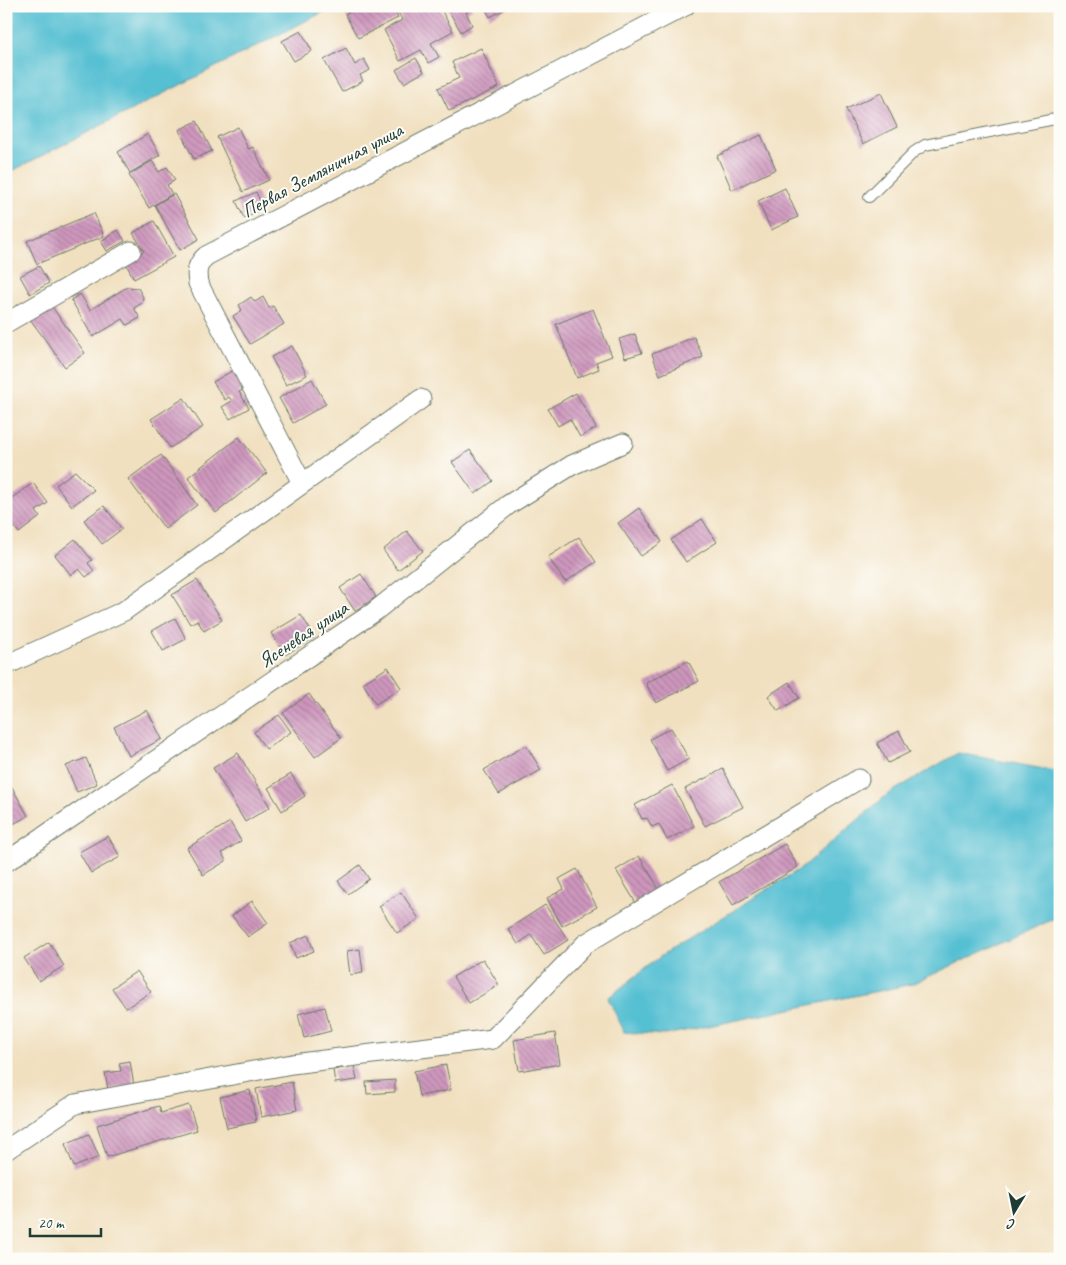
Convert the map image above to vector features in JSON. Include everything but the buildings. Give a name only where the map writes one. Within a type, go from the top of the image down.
[{"type":"street","name":"Первая Земляничная улица","points":[[302,482],[198,283],[196,272],[199,262],[206,256],[685,6]]},
{"type":"street","points":[[6,323],[131,251]]},
{"type":"street","points":[[6,665],[124,611],[302,482],[421,399]]},
{"type":"street","name":"Ясеневая улица","points":[[6,862],[374,612],[508,505],[572,465],[623,443]]},
{"type":"street","points":[[6,1150],[75,1104],[292,1064],[493,1039],[585,944],[859,779]]},
{"type":"lane","points":[[869,197],[914,152],[925,145],[1060,118]]},
{"type":"water","points":[[6,6],[335,6],[6,174]]},
{"type":"water","points":[[958,753],[1060,772],[1060,916],[912,984],[665,1035],[624,1032],[608,998],[661,956],[803,867],[888,794]]}]
